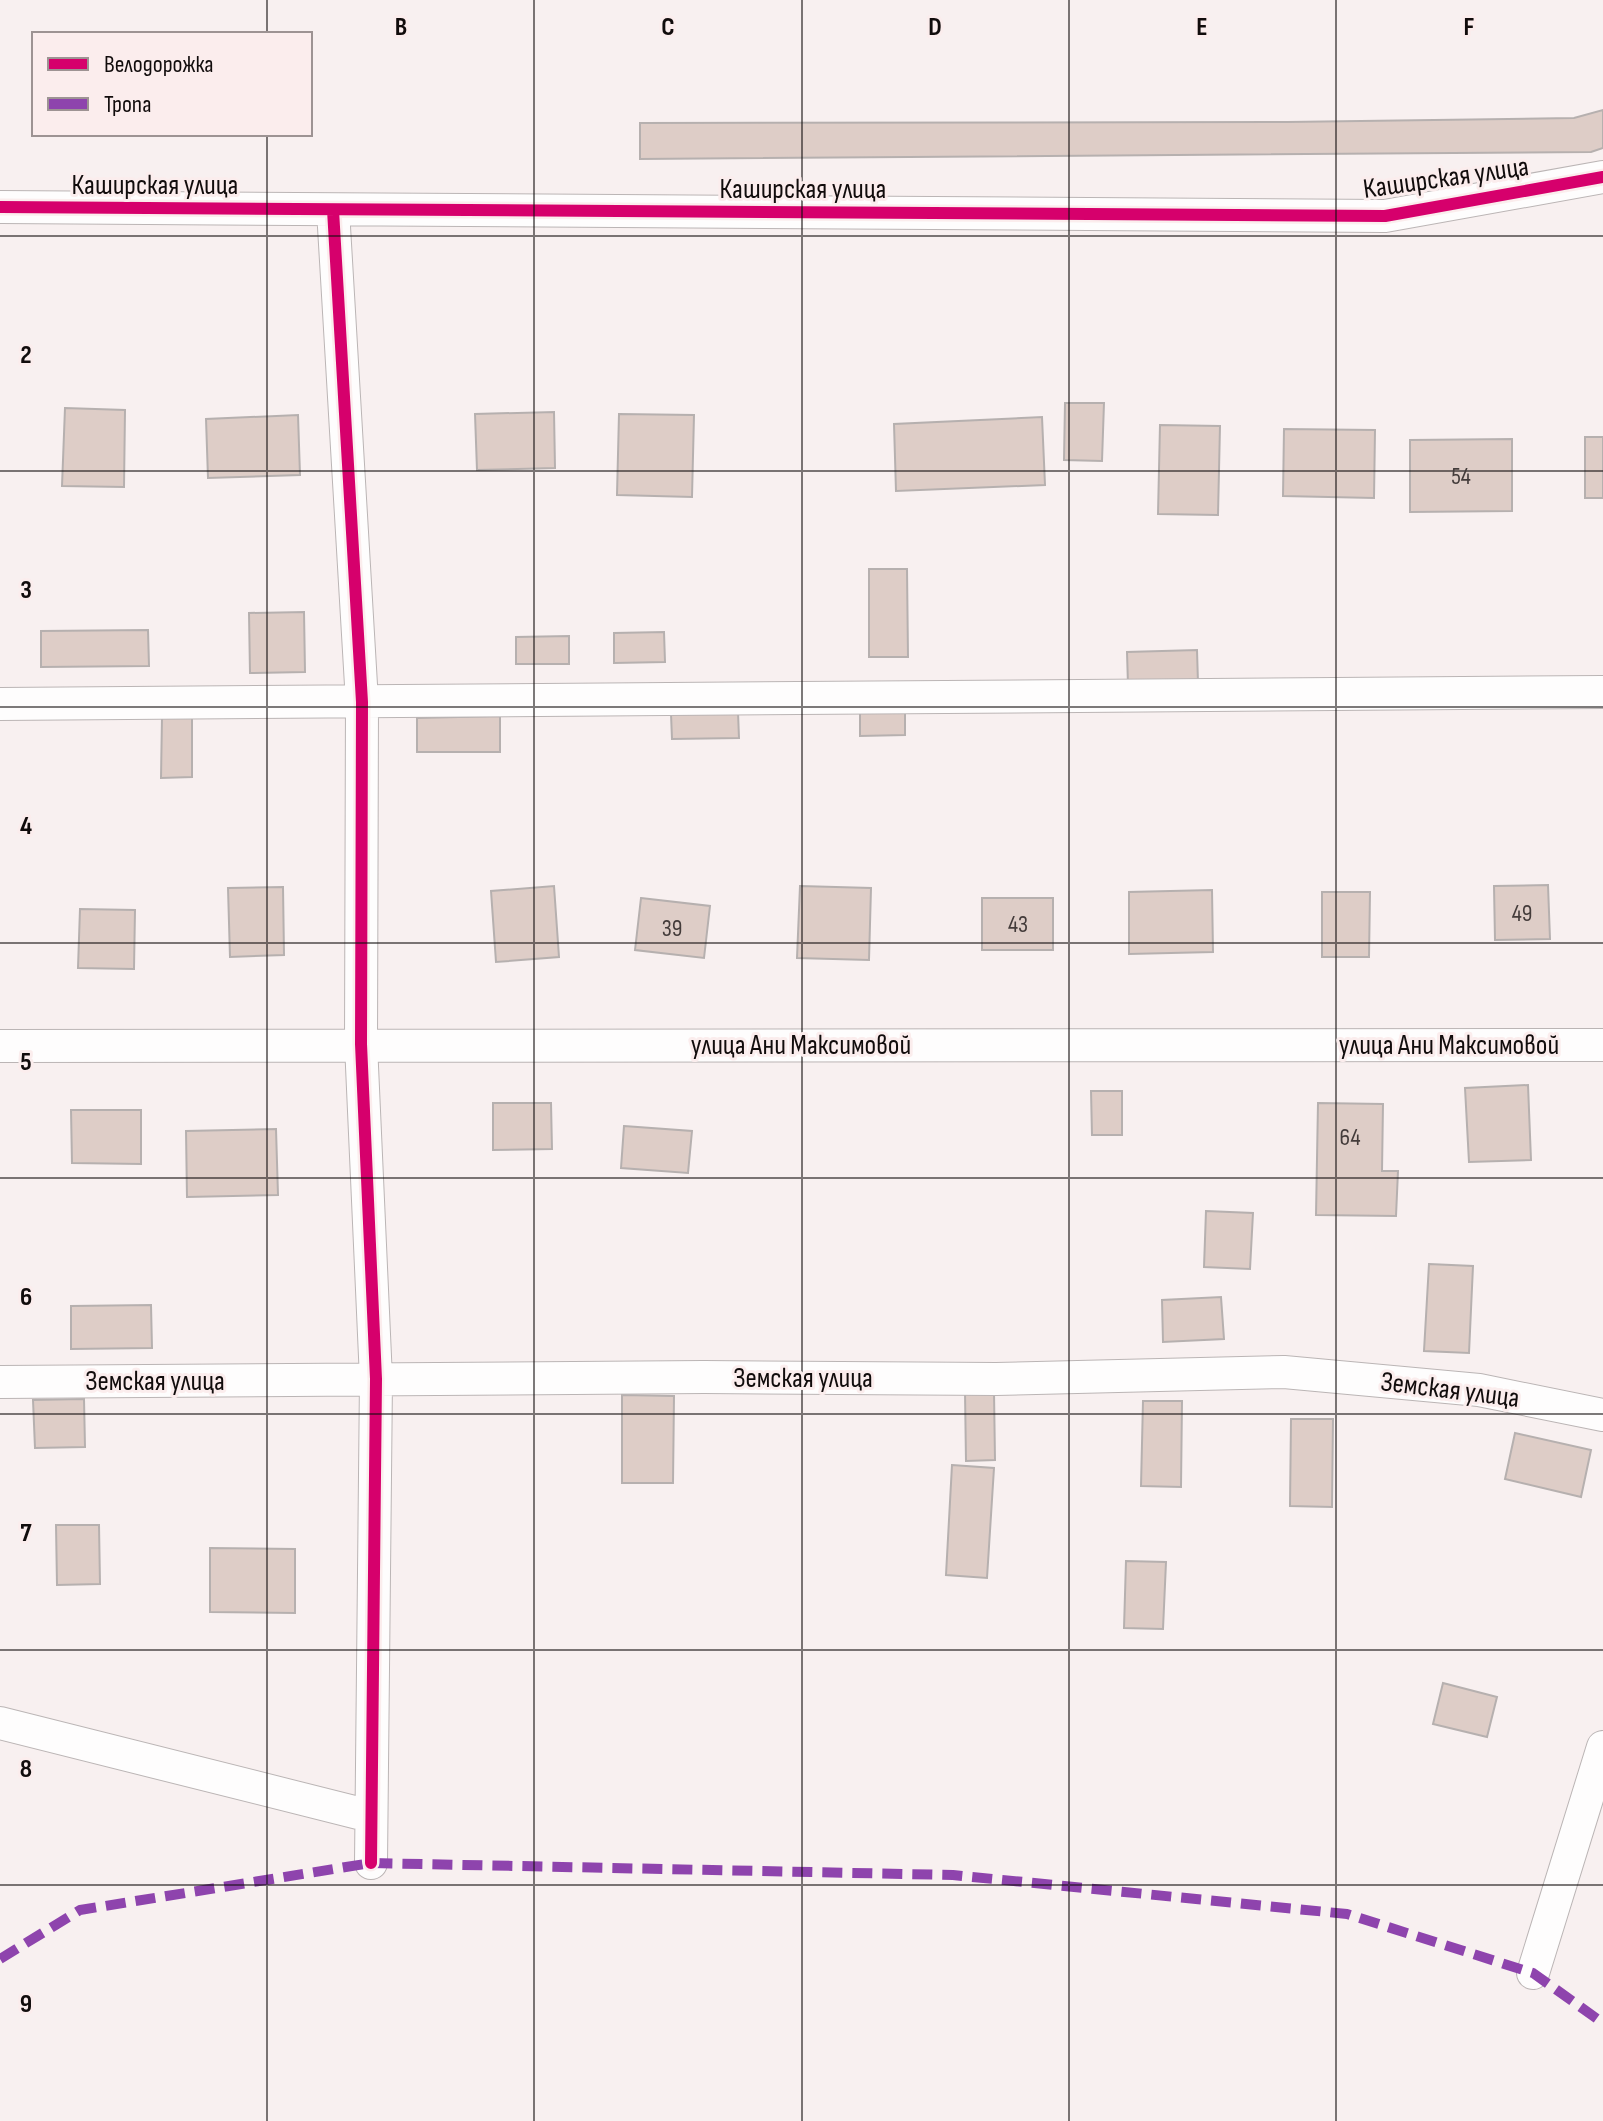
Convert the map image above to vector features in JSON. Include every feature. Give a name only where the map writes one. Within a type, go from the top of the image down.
[{"type":"street","name":"Каширская улица","points":[[0,207],[1385,216],[1603,177]]},
{"type":"street","points":[[333,210],[362,702],[361,1044],[376,1379],[371,1863]]},
{"type":"street","points":[[0,704],[1603,692]]},
{"type":"street","name":"улица Ани Максимовой","points":[[0,1046],[1603,1045]]},
{"type":"street","name":"Земская улица","points":[[0,1382],[704,1377],[996,1379],[1284,1372],[1479,1390],[1603,1415]]},
{"type":"street","points":[[0,1723],[370,1816]]},
{"type":"street","points":[[1533,1973],[1603,1747]]},
{"type":"building","points":[[1603,110],[1603,148],[1591,152],[640,159],[640,123],[1287,122],[1574,118]]},
{"type":"building","points":[[1065,403],[1104,403],[1102,461],[1064,460]]},
{"type":"building","points":[[65,408],[125,410],[124,487],[62,486]]},
{"type":"building","points":[[554,412],[555,468],[477,470],[475,414]]},
{"type":"building","points":[[619,414],[694,415],[692,497],[617,495]]},
{"type":"building","points":[[298,415],[300,475],[208,478],[206,419]]},
{"type":"building","points":[[1042,417],[1045,485],[896,491],[894,424]]},
{"type":"building","points":[[1160,425],[1220,426],[1218,515],[1158,514]]},
{"type":"building","points":[[1284,429],[1375,430],[1374,498],[1283,496]]},
{"type":"building","points":[[1585,437],[1603,437],[1603,498],[1585,498]]},
{"type":"building","points":[[1512,439],[1512,511],[1410,512],[1410,440]]},
{"type":"building","points":[[869,569],[907,569],[908,657],[869,657]]},
{"type":"building","points":[[304,612],[305,672],[250,673],[249,613]]},
{"type":"building","points":[[148,630],[149,666],[41,667],[41,631]]},
{"type":"building","points":[[664,632],[665,662],[614,663],[614,633]]},
{"type":"building","points":[[569,636],[569,664],[516,664],[516,637]]},
{"type":"building","points":[[1197,650],[1198,683],[1128,685],[1127,652]]},
{"type":"building","points":[[738,712],[739,738],[672,739],[671,714]]},
{"type":"building","points":[[905,712],[905,735],[860,736],[860,713]]},
{"type":"building","points":[[500,716],[500,752],[417,752],[417,718]]},
{"type":"building","points":[[162,717],[192,717],[192,777],[161,778]]},
{"type":"building","points":[[1548,885],[1550,939],[1495,940],[1494,886]]},
{"type":"building","points":[[554,886],[559,957],[496,962],[491,891]]},
{"type":"building","points":[[800,886],[871,888],[869,960],[797,958]]},
{"type":"building","points":[[283,887],[284,955],[230,957],[228,888]]},
{"type":"building","points":[[1212,890],[1213,952],[1129,954],[1129,892]]},
{"type":"building","points":[[1322,892],[1370,892],[1369,957],[1322,957]]},
{"type":"building","points":[[641,898],[710,906],[704,958],[635,950]]},
{"type":"building","points":[[982,898],[1053,898],[1053,950],[982,950]]},
{"type":"building","points":[[80,909],[135,910],[134,969],[78,968]]},
{"type":"building","points":[[1528,1085],[1531,1160],[1469,1162],[1465,1088]]},
{"type":"building","points":[[1091,1091],[1122,1091],[1122,1135],[1092,1135]]},
{"type":"building","points":[[493,1103],[551,1103],[552,1149],[493,1150]]},
{"type":"building","points":[[1318,1103],[1383,1104],[1382,1171],[1398,1171],[1396,1216],[1316,1215]]},
{"type":"building","points":[[71,1110],[141,1110],[141,1164],[72,1163]]},
{"type":"building","points":[[624,1126],[692,1131],[688,1173],[621,1168]]},
{"type":"building","points":[[276,1129],[278,1195],[187,1197],[186,1131]]},
{"type":"building","points":[[1206,1211],[1253,1213],[1250,1269],[1204,1267]]},
{"type":"building","points":[[1429,1264],[1473,1266],[1469,1353],[1424,1351]]},
{"type":"building","points":[[1221,1297],[1224,1339],[1163,1342],[1162,1300]]},
{"type":"building","points":[[151,1305],[152,1348],[71,1349],[71,1306]]},
{"type":"building","points":[[965,1392],[994,1392],[995,1460],[966,1461]]},
{"type":"building","points":[[622,1395],[674,1396],[673,1483],[622,1483]]},
{"type":"building","points":[[84,1399],[85,1447],[35,1448],[33,1400]]},
{"type":"building","points":[[1143,1401],[1182,1401],[1181,1487],[1141,1486]]},
{"type":"building","points":[[1291,1419],[1333,1419],[1332,1507],[1290,1506]]},
{"type":"building","points":[[1515,1433],[1591,1450],[1581,1497],[1505,1479]]},
{"type":"building","points":[[952,1465],[994,1468],[987,1578],[946,1575]]},
{"type":"building","points":[[56,1525],[99,1525],[100,1584],[57,1585]]},
{"type":"building","points":[[210,1548],[295,1549],[295,1613],[210,1612]]},
{"type":"building","points":[[1126,1561],[1166,1562],[1163,1629],[1124,1628]]},
{"type":"building","points":[[1443,1683],[1497,1697],[1487,1737],[1433,1724]]},
{"type":"marked path","points":[[0,1959],[80,1910],[371,1863],[953,1875],[1347,1914],[1533,1973],[1603,2023]]},
{"type":"cycle path","points":[[0,207],[1385,216],[1603,177]]},
{"type":"cycle path","points":[[333,210],[362,702],[361,1044],[376,1379],[371,1863]]}]
